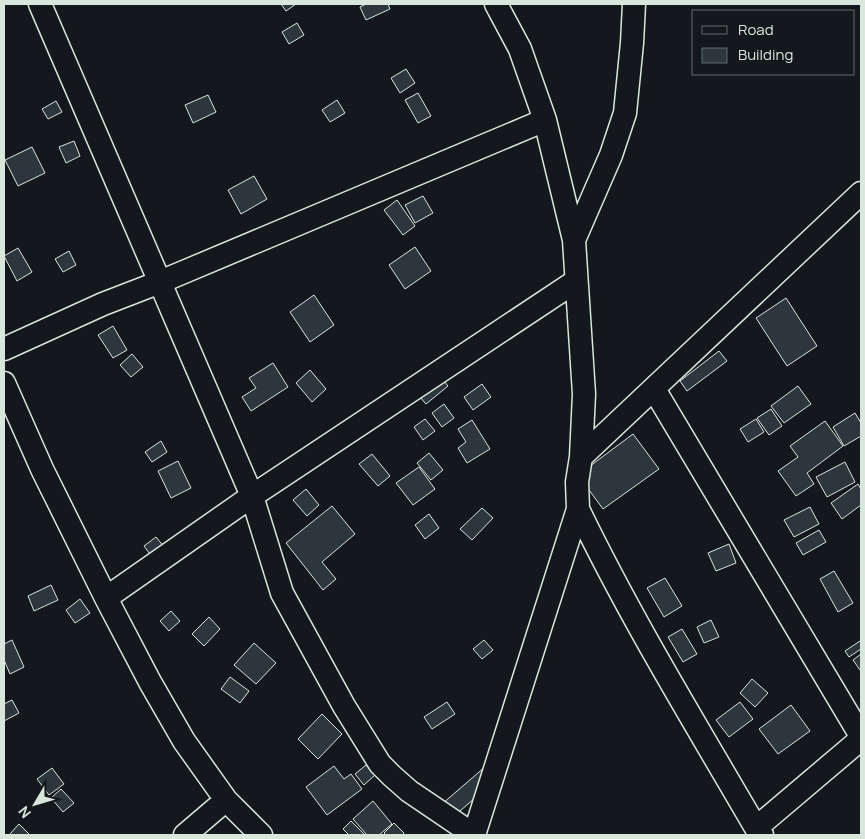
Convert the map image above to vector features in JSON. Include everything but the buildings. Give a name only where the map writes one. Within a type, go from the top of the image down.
[{"type":"street","points":[[40,4],[252,496],[282,592],[344,706],[380,764],[409,791],[474,835],[578,509],[577,482],[581,457],[584,394],[574,240],[545,120],[520,49],[496,4]]},
{"type":"street","points":[[574,240],[611,155],[625,113],[634,4]]},
{"type":"street","points":[[4,349],[104,304],[545,120]]},
{"type":"street","points":[[581,457],[861,193]]},
{"type":"street","points":[[106,598],[252,496],[576,281]]},
{"type":"street","points":[[4,383],[42,469],[106,598],[184,742],[226,800],[261,835]]},
{"type":"street","points":[[578,509],[635,618],[682,702],[759,832],[861,738],[654,389]]},
{"type":"street","points":[[185,835],[226,800]]}]
